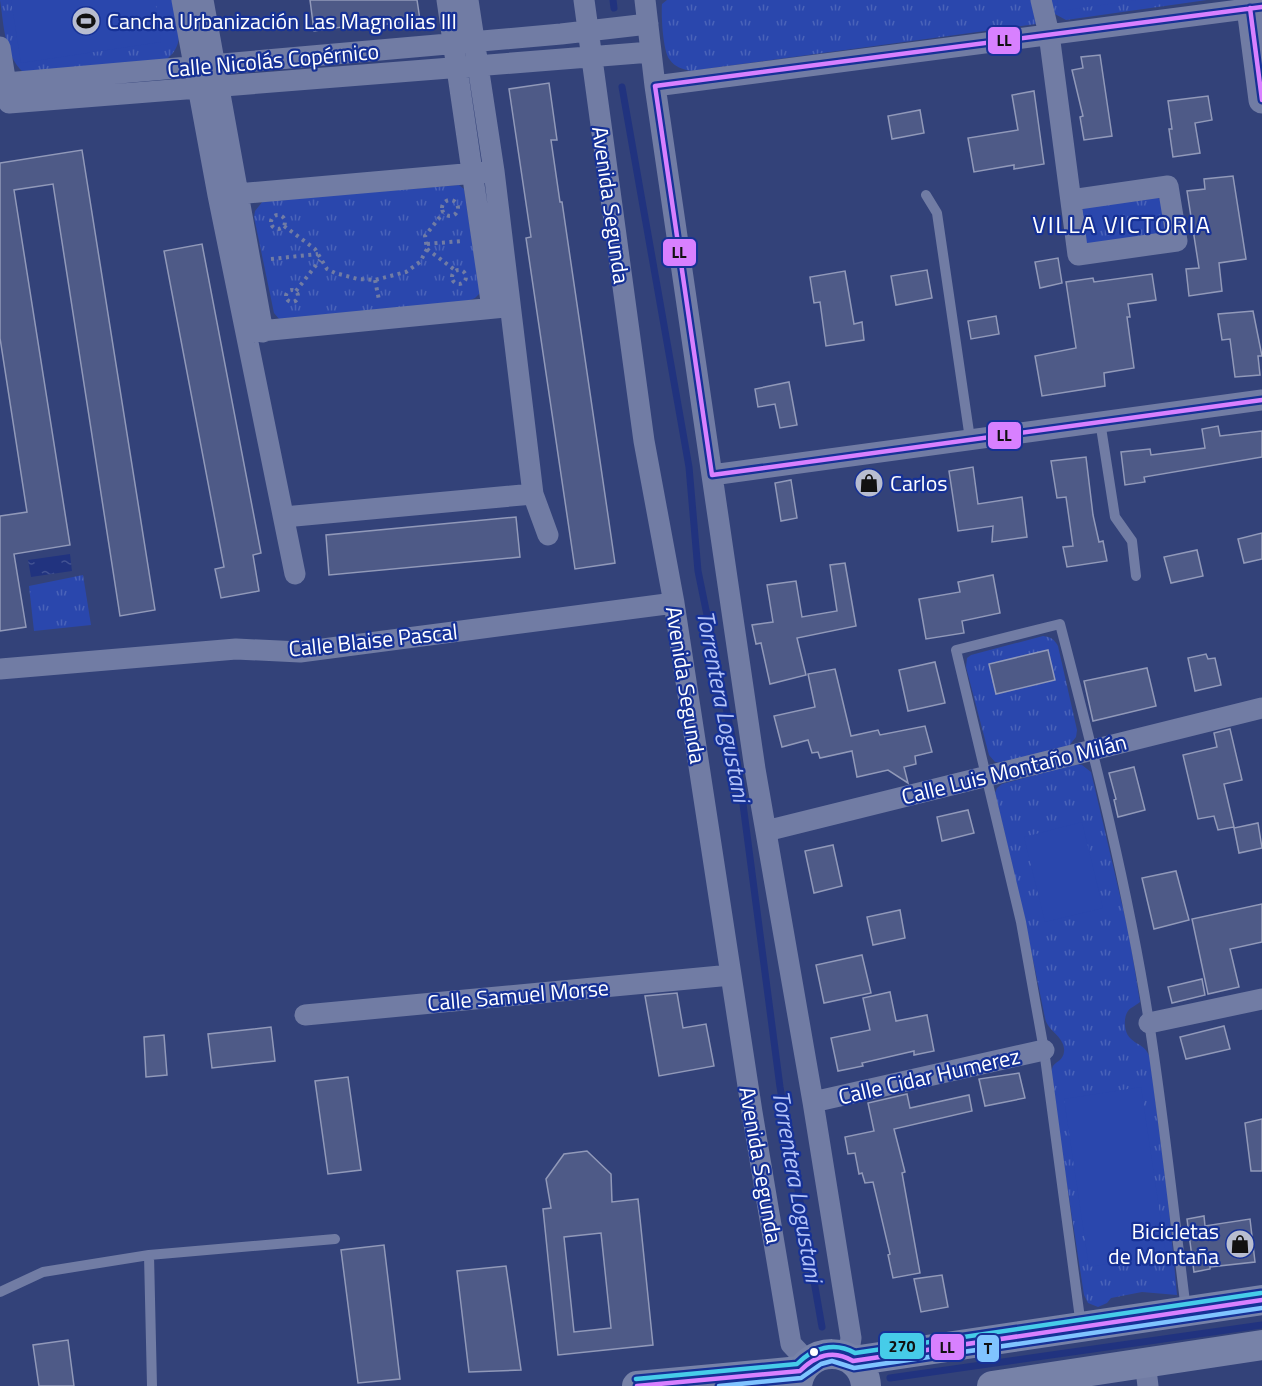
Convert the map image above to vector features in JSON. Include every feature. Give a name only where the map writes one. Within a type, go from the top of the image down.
[{"type":"main road","points":[[637,1386],[802,1373],[827,1354],[856,1368],[1081,1326],[1262,1300]]},
{"type":"main road","points":[[992,1386],[1146,1374],[1262,1345]]},
{"type":"street","points":[[182,0],[204,66],[254,332],[295,574]]},
{"type":"street","points":[[203,0],[204,66]]},
{"type":"street","points":[[447,0],[464,43],[484,172],[501,307],[533,494],[548,535]]},
{"type":"street","points":[[464,43],[468,0]]},
{"type":"street","name":"Avenida Segunda","points":[[584,0],[644,441],[674,603],[730,975],[791,1344],[802,1373]]},
{"type":"street","points":[[645,0],[655,86],[754,768],[813,1102],[856,1368]]},
{"type":"street","points":[[1041,0],[1049,34],[1078,255],[1177,241],[1168,186],[1071,200]]},
{"type":"street","points":[[655,86],[1254,5],[1262,100]]},
{"type":"street","name":"Calle Nicolás Copérnico","points":[[8,93],[204,66],[648,24]]},
{"type":"street","points":[[0,47],[8,93]]},
{"type":"street","name":"Calle Nicolás Copérnico","points":[[8,93],[208,87],[651,52]]},
{"type":"street","points":[[228,195],[484,172]]},
{"type":"street","points":[[254,332],[501,307]]},
{"type":"street","points":[[711,475],[1262,400]]},
{"type":"street","points":[[284,517],[533,494]]},
{"type":"street","name":"Calle Blaise Pascal","points":[[0,669],[236,649],[300,652],[674,603]]},
{"type":"street","name":"Calle Luis Montaño Milán","points":[[766,831],[1262,708]]},
{"type":"street","name":"Calle Samuel Morse","points":[[305,1015],[730,975]]},
{"type":"street","points":[[1149,1023],[1262,999]]},
{"type":"street","name":"Calle Cidar Humerez","points":[[813,1102],[1044,1050]]},
{"type":"lane","points":[[926,195],[937,213],[970,439]]},
{"type":"lane","points":[[1100,421],[1115,517],[1132,542],[1136,576]]},
{"type":"lane","points":[[1081,1326],[1044,1050],[1021,922],[956,650],[1060,624],[1092,750],[1133,933],[1149,1023],[1186,1311]]},
{"type":"lane","points":[[0,1292],[43,1272],[149,1255],[335,1239]]},
{"type":"lane","points":[[149,1255],[152,1386]]},
{"type":"path","points":[[448,200],[456,203],[458,207],[455,214],[448,216],[443,213],[441,208],[443,203],[448,200]]},
{"type":"path","points":[[443,213],[425,236],[427,246],[455,270]]},
{"type":"path","points":[[284,226],[315,249],[327,269],[335,273],[375,280],[391,277],[415,267],[427,246]]},
{"type":"path","points":[[427,246],[473,240]]},
{"type":"path","points":[[265,260],[318,254]]},
{"type":"path","points":[[296,291],[320,260]]},
{"type":"path","points":[[375,280],[381,308]]},
{"type":"green space","name":"Cancha Urbanización Las Magnolias III","points":[[0,0],[173,0],[179,39],[173,53],[167,59],[23,72],[8,48]]},
{"type":"green space","name":"Cancha Urbanización Las Magnolias III","points":[[11,0],[155,0],[161,42],[21,63]]},
{"type":"green space","points":[[667,0],[1031,0],[1036,24],[691,71],[676,66],[668,56],[664,42],[662,16],[662,4]]},
{"type":"green space","points":[[1048,0],[1207,0],[1066,20],[1053,13]]},
{"type":"green space","points":[[1057,0],[1136,0],[1059,11]]},
{"type":"green space","points":[[459,185],[464,189],[480,293],[475,298],[464,303],[280,320],[274,313],[254,217],[255,211],[263,201]]},
{"type":"green space","points":[[1155,196],[1160,199],[1166,228],[1164,234],[1086,245],[1082,210],[1085,207]]},
{"type":"green space","points":[[83,575],[91,625],[34,631],[29,586]]},
{"type":"green space","points":[[1043,636],[1052,639],[1058,646],[1077,730],[1076,737],[1068,747],[1001,763],[995,762],[989,755],[966,667],[967,658]]},
{"type":"green space","points":[[1076,764],[1082,765],[1091,772],[1129,934],[1140,1002],[1128,1011],[1125,1025],[1128,1035],[1144,1048],[1150,1058],[1168,1199],[1177,1295],[1142,1292],[1111,1298],[1107,1303],[1098,1307],[1088,1303],[1084,1295],[1050,1075],[1053,1066],[1062,1057],[1064,1047],[1046,1023],[995,793],[1002,784]]},
{"type":"green space","points":[[1082,822],[1103,908],[1045,922],[1024,837]]},
{"type":"green space","points":[[1141,1087],[1166,1255],[1089,1267],[1064,1099]]},
{"type":"water","points":[[70,554],[72,571],[31,577],[28,560]]},
{"type":"building","points":[[310,0],[417,0],[420,20],[372,26],[371,23],[314,31]]},
{"type":"building","points":[[1100,55],[1112,136],[1084,140],[1080,117],[1083,116],[1072,70],[1083,68],[1081,57]]},
{"type":"building","points":[[549,83],[557,140],[551,140],[615,563],[575,569],[526,238],[531,237],[509,89]]},
{"type":"building","points":[[1034,91],[1044,164],[1014,169],[1014,165],[974,172],[968,138],[1018,130],[1012,95]]},
{"type":"building","points":[[1208,96],[1212,120],[1195,123],[1200,153],[1173,157],[1168,101]]},
{"type":"building","points":[[920,110],[924,133],[892,139],[888,116]]},
{"type":"building","points":[[82,150],[155,610],[120,616],[53,184],[14,190],[70,545],[14,554],[26,627],[0,631],[0,516],[27,512],[0,338],[0,163]]},
{"type":"building","points":[[1233,176],[1246,259],[1219,263],[1222,291],[1189,296],[1186,269],[1199,268],[1187,191],[1205,189],[1204,179]]},
{"type":"building","points":[[202,244],[261,553],[253,555],[259,591],[221,598],[215,569],[224,567],[164,251]]},
{"type":"building","points":[[1058,258],[1062,283],[1040,288],[1035,262]]},
{"type":"building","points":[[927,270],[932,298],[896,305],[891,276]]},
{"type":"building","points":[[845,271],[854,324],[862,322],[864,340],[826,346],[820,302],[814,303],[810,277]]},
{"type":"building","points":[[1152,274],[1156,300],[1128,304],[1130,317],[1127,317],[1134,368],[1104,373],[1105,386],[1042,396],[1035,356],[1076,348],[1066,282],[1093,278],[1094,282]]},
{"type":"building","points":[[1253,311],[1262,356],[1258,356],[1260,375],[1235,377],[1230,339],[1222,340],[1218,314]]},
{"type":"building","points":[[996,316],[999,334],[971,339],[968,321]]},
{"type":"building","points":[[789,382],[797,425],[780,428],[775,404],[758,407],[755,389]]},
{"type":"building","points":[[1218,426],[1220,436],[1262,431],[1262,457],[1144,477],[1145,482],[1125,485],[1121,452],[1150,449],[1151,455],[1205,448],[1202,429]]},
{"type":"building","points":[[1086,457],[1093,515],[1099,542],[1103,541],[1107,561],[1067,567],[1063,547],[1073,546],[1066,497],[1057,498],[1051,461]]},
{"type":"building","points":[[973,467],[978,504],[1022,497],[1027,537],[992,542],[993,526],[958,531],[949,471]]},
{"type":"building","points":[[791,480],[797,518],[781,521],[775,483]]},
{"type":"building","points":[[516,517],[520,557],[329,575],[326,535]]},
{"type":"building","points":[[1262,533],[1262,559],[1244,563],[1238,539]]},
{"type":"building","points":[[1197,550],[1203,576],[1171,583],[1164,557]]},
{"type":"building","points":[[845,563],[856,626],[797,638],[806,675],[770,684],[761,643],[756,644],[752,625],[773,622],[767,585],[796,581],[802,617],[837,611],[830,565]]},
{"type":"building","points":[[993,575],[1000,613],[962,621],[964,633],[926,639],[919,599],[960,592],[958,582]]},
{"type":"building","points":[[1048,650],[1055,680],[996,694],[989,664]]},
{"type":"building","points":[[1206,654],[1208,659],[1215,658],[1221,685],[1195,691],[1188,658]]},
{"type":"building","points":[[935,662],[945,703],[908,711],[899,670]]},
{"type":"building","points":[[1147,668],[1156,706],[1093,721],[1084,681]]},
{"type":"building","points":[[835,669],[851,736],[878,730],[880,735],[925,726],[932,752],[915,756],[916,764],[904,767],[908,783],[888,770],[857,777],[852,751],[820,758],[818,752],[812,753],[808,740],[782,747],[774,716],[815,707],[808,674]]},
{"type":"building","points":[[1230,729],[1242,780],[1224,784],[1234,827],[1218,830],[1214,816],[1198,819],[1183,755],[1217,747],[1214,733]]},
{"type":"building","points":[[1134,767],[1145,810],[1118,817],[1109,773]]},
{"type":"building","points":[[968,810],[974,833],[942,841],[937,817]]},
{"type":"building","points":[[1258,823],[1262,848],[1239,853],[1234,828]]},
{"type":"building","points":[[833,845],[842,886],[814,893],[805,851]]},
{"type":"building","points":[[1176,871],[1189,920],[1154,929],[1142,878]]},
{"type":"building","points":[[1262,904],[1262,942],[1230,949],[1239,987],[1208,994],[1192,919]]},
{"type":"building","points":[[900,910],[905,938],[873,945],[867,917]]},
{"type":"building","points":[[862,955],[871,993],[824,1003],[816,965]]},
{"type":"building","points":[[1202,979],[1205,995],[1172,1003],[1168,987]]},
{"type":"building","points":[[890,992],[896,1021],[927,1015],[934,1051],[914,1055],[914,1051],[838,1071],[831,1038],[870,1030],[863,998]]},
{"type":"building","points":[[677,993],[683,1028],[706,1024],[714,1066],[659,1076],[645,996]]},
{"type":"building","points":[[1224,1026],[1230,1049],[1186,1059],[1180,1037]]},
{"type":"building","points":[[271,1027],[275,1061],[212,1068],[208,1034]]},
{"type":"building","points":[[164,1035],[167,1075],[146,1077],[144,1037]]},
{"type":"building","points":[[1019,1073],[1025,1098],[985,1106],[979,1079]]},
{"type":"building","points":[[348,1077],[361,1170],[328,1174],[315,1081]]},
{"type":"building","points":[[907,1094],[910,1108],[969,1095],[972,1111],[894,1129],[905,1172],[902,1173],[920,1273],[893,1278],[888,1255],[890,1254],[873,1182],[865,1183],[862,1173],[859,1174],[855,1153],[848,1154],[845,1137],[874,1131],[868,1103]]},
{"type":"building","points":[[1262,1119],[1262,1171],[1251,1171],[1245,1123]]},
{"type":"building","points":[[587,1151],[611,1174],[612,1202],[638,1199],[653,1345],[558,1355],[543,1209],[551,1208],[546,1179],[564,1154]],"holes":[[[601,1233],[611,1328],[574,1332],[564,1237]]]},
{"type":"building","points":[[1204,1216],[1205,1226],[1250,1219],[1255,1262],[1210,1267],[1210,1269],[1194,1272],[1187,1219]]},
{"type":"building","points":[[384,1245],[400,1379],[358,1383],[341,1250]]},
{"type":"building","points":[[506,1266],[521,1370],[469,1372],[457,1271]]},
{"type":"building","points":[[942,1275],[948,1307],[921,1312],[914,1279]]},
{"type":"building","points":[[68,1340],[74,1386],[39,1386],[33,1345]]},
{"type":"waterway","name":"Torrentera Logustani","points":[[613,0],[614,8]]},
{"type":"waterway","name":"Torrentera Logustani","points":[[622,87],[689,467],[698,571],[738,766],[780,1087],[822,1327]]},
{"type":"waterway","points":[[890,1378],[1262,1325]]},
{"type":"transit line","name":"LL","points":[[1262,7],[655,86],[712,475],[1262,400]]},
{"type":"transit line","name":"LL","points":[[1250,8],[1262,100]]},
{"type":"transit line","name":"270","points":[[636,1379],[797,1364],[803,1358],[824,1348],[839,1347],[855,1353],[1261,1293]]},
{"type":"transit line","name":"LL","points":[[637,1386],[800,1371],[812,1361],[825,1356],[839,1355],[853,1361],[1262,1300]]},
{"type":"transit line","name":"T","points":[[719,1386],[801,1378],[821,1364],[832,1361],[854,1368],[1262,1308]]},
{"type":"place","name":"Cancha Urbanización Las Magnolias III","points":[[86,21]]},
{"type":"place","name":"Carlos","points":[[869,483]]},
{"type":"place","name":"Bicicletas de Montaña","points":[[1240,1244]]},
{"type":"district","name":"VILLA VICTORIA","points":[[1122,224]]}]
